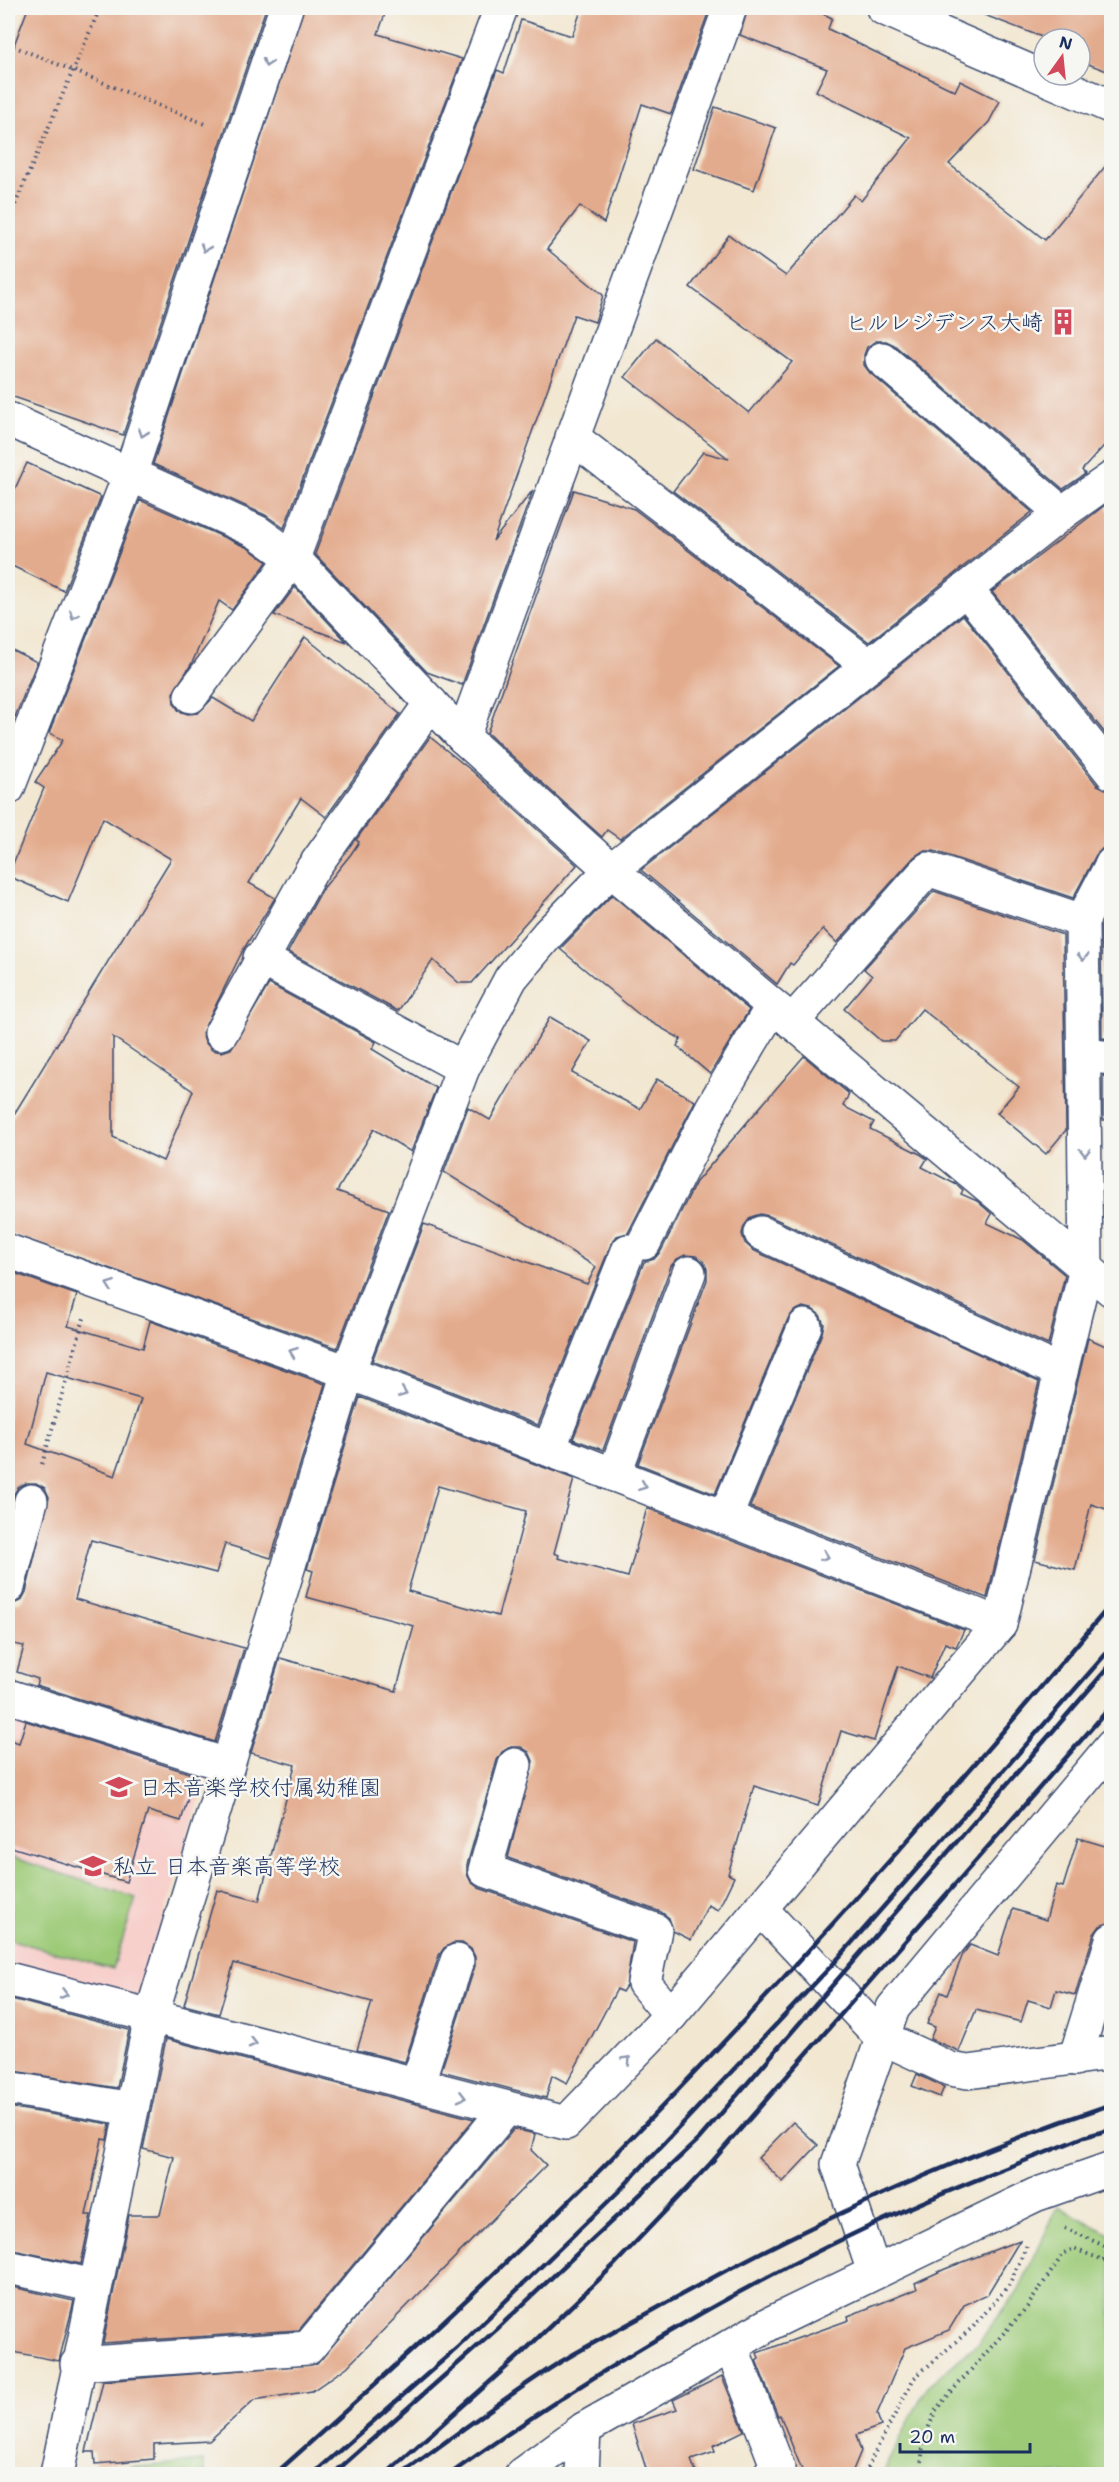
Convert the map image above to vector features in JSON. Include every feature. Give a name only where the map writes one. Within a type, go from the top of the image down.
[{"type":"street","points":[[8,788],[14,746],[129,474],[286,8]]},
{"type":"street","points":[[191,696],[293,558],[501,8]]},
{"type":"street","points":[[463,737],[730,8]]},
{"type":"street","points":[[883,8],[1112,107]]},
{"type":"street","points":[[882,359],[1062,513]]},
{"type":"street","points":[[8,419],[257,532],[293,558],[463,737],[611,870],[782,1015],[872,1086],[1112,1290]]},
{"type":"street","points":[[572,437],[868,665]]},
{"type":"street","points":[[57,2475],[77,2364],[151,2017],[348,1372],[463,1068],[511,978],[548,934],[611,870],[868,665],[1062,513],[1112,477]]},
{"type":"street","points":[[966,589],[1112,773]]},
{"type":"street","points":[[221,1033],[260,958],[311,871],[431,703]]},
{"type":"street","points":[[8,1979],[566,2123],[671,2015],[1000,1624],[1086,1268],[1098,1057],[1082,921],[1112,864]]},
{"type":"street","points":[[549,1449],[636,1247],[712,1108],[782,1015],[928,869],[1082,921]]},
{"type":"street","points":[[260,958],[463,1068]]},
{"type":"street","points":[[761,1233],[1061,1372]]},
{"type":"street","points":[[8,1251],[95,1280],[348,1372],[1000,1624]]},
{"type":"street","points":[[614,1474],[689,1273]]},
{"type":"street","points":[[725,1518],[805,1326]]},
{"type":"street","points":[[8,1587],[31,1501]]},
{"type":"street","points":[[8,1695],[227,1764]]},
{"type":"street","points":[[874,2272],[838,2164],[893,2008],[1112,1746]]},
{"type":"street","points":[[515,1765],[485,1870],[655,1930],[644,1983],[671,2015]]},
{"type":"street","points":[[760,1908],[881,2037],[950,2069],[968,2072],[1112,2053]]},
{"type":"street","points":[[1075,2058],[1112,1940]]},
{"type":"street","points":[[417,2085],[457,1961]]},
{"type":"street","points":[[8,2088],[132,2109]]},
{"type":"street","points":[[77,2364],[308,2348],[507,2108]]},
{"type":"street","points":[[522,2475],[584,2429],[731,2346],[874,2272],[1035,2195],[1112,2169]]},
{"type":"street","points":[[8,2267],[95,2286]]},
{"type":"street","points":[[731,2346],[778,2468],[770,2475]]},
{"type":"street","points":[[582,2475],[584,2429]]},
{"type":"path","points":[[8,220],[100,8]]},
{"type":"path","points":[[8,44],[242,140]]},
{"type":"path","points":[[31,1501],[95,1280]]},
{"type":"path","points":[[866,2475],[871,2460],[914,2378],[973,2327],[1008,2285],[1032,2233]]},
{"type":"path","points":[[1089,2239],[1109,2248],[1103,2260]]},
{"type":"path","points":[[920,2475],[924,2438],[938,2409],[1027,2307],[1064,2253],[1074,2249],[1112,2263]]},
{"type":"shaded area","name":"私立 日本音楽高等学校","points":[[8,1706],[209,1768],[139,1999],[8,1964]]},
{"type":"green space","points":[[8,1856],[136,1898],[113,1969],[8,1939]]},
{"type":"green space","points":[[1058,2206],[1111,2235],[1111,2474],[884,2474],[926,2388],[978,2343],[1018,2291]]},
{"type":"green space","points":[[203,2461],[206,2474],[81,2474],[80,2472]]},
{"type":"building","points":[[28,8],[266,8],[123,435],[8,395],[8,61]]},
{"type":"building","points":[[304,8],[387,8],[378,34],[462,59],[284,528],[265,515],[153,464]]},
{"type":"building","points":[[582,8],[710,8],[671,114],[642,104],[604,223],[580,206],[547,249],[603,295],[595,322],[574,315],[493,541],[533,490],[462,685],[427,672],[315,554],[497,70],[504,73],[521,20],[572,36]]},
{"type":"building","points":[[748,8],[811,8],[832,18],[828,29],[955,91],[960,81],[1000,101],[989,122],[949,164],[1045,240],[1112,158],[1112,437],[1082,470],[1085,474],[1063,489],[894,345],[886,341],[876,341],[867,347],[864,365],[870,373],[1032,512],[869,642],[673,491],[703,452],[729,459],[625,377],[656,338],[749,413],[792,362],[690,287],[729,235],[786,276],[854,195],[861,201],[911,138],[816,91],[827,69],[740,35]]},
{"type":"building","points":[[975,8],[1112,8],[1112,73],[1092,66],[1092,27],[1032,27],[1032,33],[974,11]]},
{"type":"building","points":[[715,107],[776,128],[754,190],[694,169]]},
{"type":"building","points":[[27,463],[101,497],[64,591],[8,564],[8,504]]},
{"type":"building","points":[[574,490],[634,509],[839,666],[620,839],[607,830],[602,837],[487,733]]},
{"type":"building","points":[[140,500],[248,548],[267,562],[232,610],[219,601],[192,663],[173,693],[174,703],[179,711],[188,714],[198,713],[213,698],[251,721],[305,637],[400,714],[326,817],[301,798],[249,883],[275,898],[243,950],[202,1033],[205,1042],[212,1050],[222,1052],[231,1049],[269,984],[376,1042],[372,1049],[436,1088],[411,1152],[374,1129],[337,1191],[389,1210],[337,1348],[8,1233],[8,1124],[171,859],[103,818],[68,902],[8,876],[44,788],[35,782],[63,740],[49,733]],"holes":[[[113,1037],[193,1091],[163,1161],[113,1137]]]},
{"type":"building","points":[[1105,505],[1112,515],[1112,742],[992,592]]},
{"type":"building","points":[[295,587],[347,642],[274,615]]},
{"type":"building","points":[[963,615],[1097,785],[1112,791],[1112,845],[1103,848],[1096,855],[1073,898],[934,851],[923,851],[914,857],[837,943],[823,929],[793,965],[790,963],[777,984],[641,870]]},
{"type":"building","points":[[8,648],[37,662],[15,717],[8,713]]},
{"type":"building","points":[[430,737],[472,771],[577,865],[472,983],[459,983],[433,960],[398,1011],[288,952],[322,890],[351,854],[359,842],[356,840]]},
{"type":"building","points":[[934,891],[1063,935],[1066,1130],[1046,1154],[997,1113],[1019,1087],[922,1009],[895,1041],[881,1041],[844,1009],[872,976],[864,969]]},
{"type":"building","points":[[612,895],[749,1010],[710,1074],[677,1046],[681,1039],[642,1017],[560,949]]},
{"type":"building","points":[[1112,905],[1112,1039],[1102,1038],[1101,926]]},
{"type":"building","points":[[550,1017],[591,1041],[572,1073],[640,1109],[657,1079],[695,1101],[628,1233],[617,1236],[611,1244],[538,1425],[372,1361],[424,1224],[587,1284],[596,1267],[444,1172],[468,1107],[490,1120]]},
{"type":"building","points":[[804,1056],[849,1094],[843,1106],[874,1122],[870,1129],[927,1159],[922,1167],[957,1185],[963,1190],[961,1194],[977,1201],[992,1214],[987,1223],[1023,1240],[1065,1275],[1048,1345],[769,1216],[760,1214],[751,1217],[744,1226],[742,1234],[745,1243],[753,1250],[1039,1382],[987,1598],[750,1507],[822,1333],[824,1324],[820,1315],[812,1309],[803,1307],[794,1311],[788,1319],[715,1494],[638,1464],[707,1280],[707,1269],[704,1262],[696,1256],[685,1255],[671,1266],[603,1450],[573,1439],[644,1262],[654,1259],[661,1251],[696,1182]]},
{"type":"building","points":[[1103,1076],[1112,1076],[1112,1120],[1103,1120]]},
{"type":"building","points":[[8,1271],[77,1295],[68,1326],[143,1348],[150,1321],[325,1384],[271,1558],[225,1544],[216,1573],[91,1540],[75,1599],[244,1648],[215,1742],[36,1685],[38,1679],[17,1672],[24,1646],[8,1643],[8,1605],[21,1601],[26,1592],[49,1497],[45,1488],[36,1483],[26,1483],[18,1487],[8,1516]],"holes":[[[46,1372],[141,1399],[115,1476],[27,1444]]]},
{"type":"building","points":[[1088,1338],[1112,1349],[1112,1511],[1091,1504],[1075,1570],[1035,1560]]},
{"type":"building","points":[[360,1397],[574,1479],[554,1553],[559,1555],[558,1558],[628,1577],[647,1508],[964,1630],[956,1647],[945,1643],[930,1678],[898,1666],[874,1741],[841,1731],[818,1806],[754,1786],[728,1874],[734,1877],[718,1910],[708,1905],[691,1940],[673,1931],[669,1918],[661,1912],[508,1858],[533,1761],[529,1752],[521,1747],[510,1747],[502,1752],[497,1760],[467,1865],[467,1874],[471,1882],[479,1888],[633,1942],[626,1986],[622,1992],[617,1989],[567,2083],[552,2075],[546,2098],[441,2071],[475,1966],[475,1957],[471,1949],[462,1943],[453,1943],[444,1948],[439,1955],[405,2062],[357,2050],[372,2002],[234,1963],[219,2014],[184,2005],[217,1890],[259,1901],[295,1765],[251,1753],[280,1658],[396,1691],[414,1626],[306,1597],[313,1571],[307,1569]],"holes":[[[438,1486],[526,1511],[498,1616],[408,1591]]]},
{"type":"building","points":[[26,1721],[195,1775],[181,1821],[148,1811],[126,1882],[8,1846],[8,1739],[19,1743]]},
{"type":"building","points":[[1078,1838],[1112,1848],[1112,1922],[1100,1926],[1094,1934],[1075,1995],[1056,1990],[1051,2007],[1028,2000],[1021,2022],[976,2010],[959,2051],[930,2039],[935,2027],[927,2024],[941,1992],[947,1995],[963,1954],[970,1945],[998,1956],[1013,1909],[1046,1920],[1056,1885],[1063,1887]]},
{"type":"building","points":[[8,1998],[129,2030],[117,2088],[8,2070]]},
{"type":"building","points":[[166,2039],[474,2119],[299,2330],[103,2343],[129,2215],[160,2215],[174,2157],[143,2149]]},
{"type":"building","points":[[917,2074],[944,2087],[940,2097],[912,2086]]},
{"type":"building","points":[[8,2107],[110,2124],[107,2140],[102,2139],[86,2215],[91,2215],[81,2264],[8,2249]]},
{"type":"building","points":[[793,2122],[818,2145],[783,2182],[758,2158]]},
{"type":"building","points":[[514,2129],[535,2134],[531,2150],[546,2165],[347,2367],[312,2391],[254,2400],[209,2441],[154,2444],[154,2459],[95,2464],[94,2452],[86,2452],[103,2381],[317,2364]]},
{"type":"building","points":[[1020,2240],[987,2295],[964,2305],[949,2330],[905,2348],[877,2414],[881,2426],[856,2435],[861,2451],[851,2475],[804,2475],[756,2360],[759,2358],[757,2353],[849,2320],[848,2316],[917,2289],[915,2283]]},
{"type":"building","points":[[8,2286],[74,2301],[59,2361],[8,2351]]},
{"type":"building","points":[[722,2376],[744,2431],[713,2446],[715,2452],[691,2460],[697,2475],[648,2475],[632,2424],[677,2409],[673,2400]]},
{"type":"railway","points":[[275,2474],[488,2279],[571,2199],[677,2091],[867,1886],[1112,1603]]},
{"type":"railway","points":[[313,2474],[457,2348],[620,2190],[834,1963],[1112,1647]]},
{"type":"railway","points":[[333,2474],[497,2329],[699,2139],[1112,1663]]},
{"type":"railway","points":[[386,2474],[519,2356],[613,2266],[710,2164],[1112,1705]]},
{"type":"railway","points":[[401,2474],[497,2404],[557,2364],[707,2280],[820,2223],[934,2171],[1112,2104]]},
{"type":"railway","points":[[450,2474],[558,2400],[614,2365],[670,2331],[785,2268],[925,2201],[1084,2137],[1112,2129]]},
{"type":"place","name":"ヒルレジデンス大崎","points":[[1063,322]]},
{"type":"place","name":"日本音楽学校付属幼稚園","points":[[119,1787]]},
{"type":"place","name":"私立 日本音楽高等学校","points":[[93,1866]]}]
